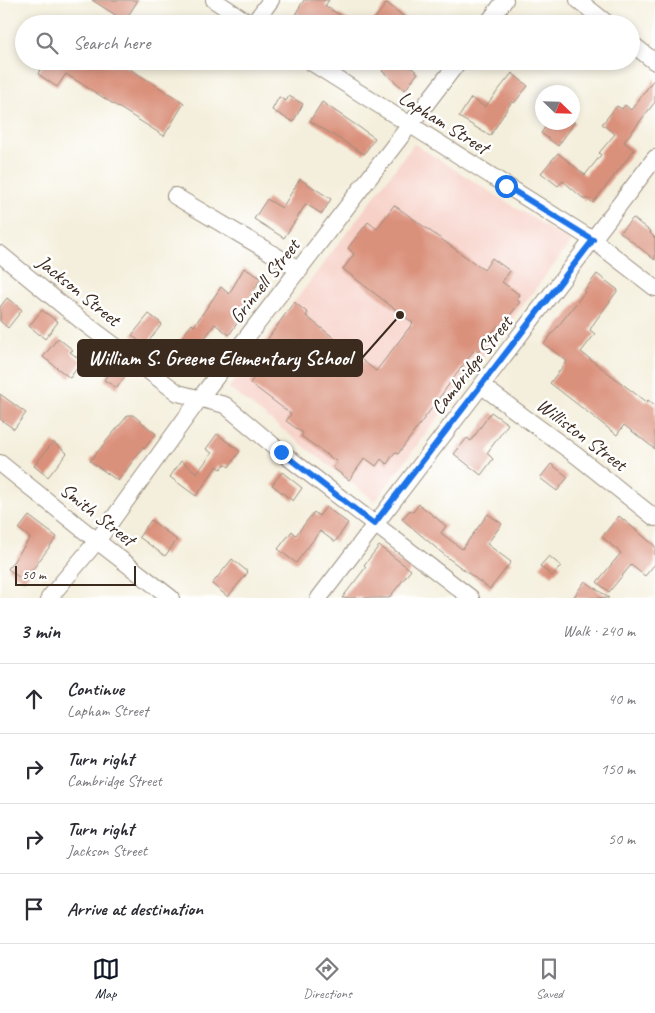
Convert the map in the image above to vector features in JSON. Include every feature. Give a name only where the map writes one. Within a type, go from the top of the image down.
[{"type":"street","points":[[214,0],[238,15]]},
{"type":"street","points":[[259,15],[271,0]]},
{"type":"street","points":[[494,15],[505,0]]},
{"type":"street","points":[[578,0],[597,15]]},
{"type":"street","points":[[640,50],[655,62]]},
{"type":"street","name":"Lapham Street","points":[[323,70],[593,240],[655,288]]},
{"type":"street","name":"Grinnell Street","points":[[49,598],[97,541],[200,398],[452,70]]},
{"type":"street","name":"Cambridge Street","points":[[319,598],[655,158]]},
{"type":"street","points":[[175,196],[300,270]]},
{"type":"street","name":"Jackson Street","points":[[0,254],[82,322],[178,393],[225,405],[281,452],[471,598]]},
{"type":"street","name":"Williston Street","points":[[482,386],[577,456],[655,518]]},
{"type":"street","name":"Smith Street","points":[[0,463],[171,598]]},
{"type":"shaded area","points":[[414,144],[571,242],[375,501],[229,388]]},
{"type":"building","points":[[92,0],[138,0],[129,15],[116,15]]},
{"type":"building","points":[[304,0],[329,0],[325,6],[340,15],[299,15],[296,13]]},
{"type":"building","points":[[387,3],[402,15],[377,15]]},
{"type":"building","points":[[40,70],[131,70],[184,103],[164,136],[66,74],[57,87],[38,74]]},
{"type":"building","points":[[414,70],[418,73],[405,90],[382,71]]},
{"type":"building","points":[[512,73],[528,86],[514,103],[512,101],[490,136],[459,117],[471,98],[485,107]]},
{"type":"building","points":[[655,78],[655,102],[624,142],[634,150],[593,203],[587,198],[585,200],[563,181],[558,186],[541,173],[558,153],[585,175],[601,155],[599,153],[615,134],[602,124],[617,106],[622,109],[625,105],[631,110]]},
{"type":"building","points":[[289,96],[303,104],[293,122],[272,110],[279,97],[286,101]]},
{"type":"building","points":[[322,102],[375,138],[364,154],[310,121]]},
{"type":"building","points":[[543,130],[569,130],[558,146],[541,133]]},
{"type":"building","points":[[300,179],[331,199],[322,214],[306,204],[284,238],[254,219],[267,199],[282,208]]},
{"type":"building","points":[[394,205],[484,270],[492,258],[510,271],[502,282],[520,295],[516,299],[520,302],[501,327],[498,325],[478,352],[475,349],[398,454],[395,452],[387,464],[381,459],[376,466],[365,458],[349,480],[333,468],[337,462],[301,436],[303,433],[286,421],[291,414],[250,383],[259,371],[250,364],[294,302],[308,313],[306,316],[376,371],[413,323],[343,269],[354,254],[348,248],[368,222],[377,229]]},
{"type":"building","points":[[633,218],[651,232],[655,238],[655,260],[620,232]]},
{"type":"building","points":[[244,268],[261,278],[238,318],[240,319],[229,335],[215,324],[183,368],[168,356],[192,324],[194,326],[221,287],[229,294]]},
{"type":"building","points":[[597,274],[618,290],[594,323],[590,330],[595,334],[581,352],[646,402],[648,400],[655,406],[655,449],[624,425],[617,435],[550,383],[567,361],[544,344]]},
{"type":"building","points":[[7,298],[22,310],[8,328],[0,321],[0,307]]},
{"type":"building","points":[[42,310],[58,322],[45,339],[29,326]]},
{"type":"building","points":[[149,314],[162,324],[145,346],[132,335]]},
{"type":"building","points":[[58,338],[73,350],[70,352],[82,361],[70,378],[43,357]]},
{"type":"building","points":[[114,365],[127,373],[117,388],[104,380]]},
{"type":"building","points":[[0,394],[26,413],[14,429],[0,419]]},
{"type":"building","points":[[491,412],[508,424],[487,453],[493,459],[481,475],[454,454],[467,438],[471,441]]},
{"type":"building","points":[[128,415],[133,415],[156,434],[144,449],[143,447],[118,481],[90,461]]},
{"type":"building","points":[[217,434],[240,451],[229,467],[225,464],[221,469],[217,466],[196,496],[170,477],[181,461],[197,473],[212,453],[206,449]]},
{"type":"building","points":[[53,442],[67,453],[48,477],[34,466]]},
{"type":"building","points":[[551,464],[568,477],[557,491],[540,478]]},
{"type":"building","points":[[282,472],[302,488],[293,501],[272,485]]},
{"type":"building","points":[[419,504],[446,526],[441,533],[462,549],[488,514],[502,524],[487,544],[511,562],[490,589],[448,558],[402,519],[410,510],[413,512]]},
{"type":"building","points":[[326,507],[348,523],[335,542],[320,531],[296,563],[278,549],[292,531],[296,535],[314,512],[319,516]]},
{"type":"building","points":[[29,516],[57,537],[24,581],[8,569],[30,538],[19,529]]},
{"type":"building","points":[[619,516],[655,546],[655,564],[645,576],[631,565],[609,592],[597,582],[621,553],[602,537]]},
{"type":"building","points":[[151,520],[177,540],[165,556],[139,537]]},
{"type":"building","points":[[379,546],[411,570],[389,598],[342,598],[366,567],[364,565]]},
{"type":"building","points":[[549,556],[561,566],[552,576],[540,566]]},
{"type":"building","points":[[232,559],[248,572],[228,597],[212,584]]},
{"type":"building","points":[[585,581],[609,598],[573,598]]},
{"type":"place","name":"William S. Greene Elementary School","points":[[400,315]]},
{"type":"route","points":[[281,452],[374,524],[593,240],[506,186]]}]
